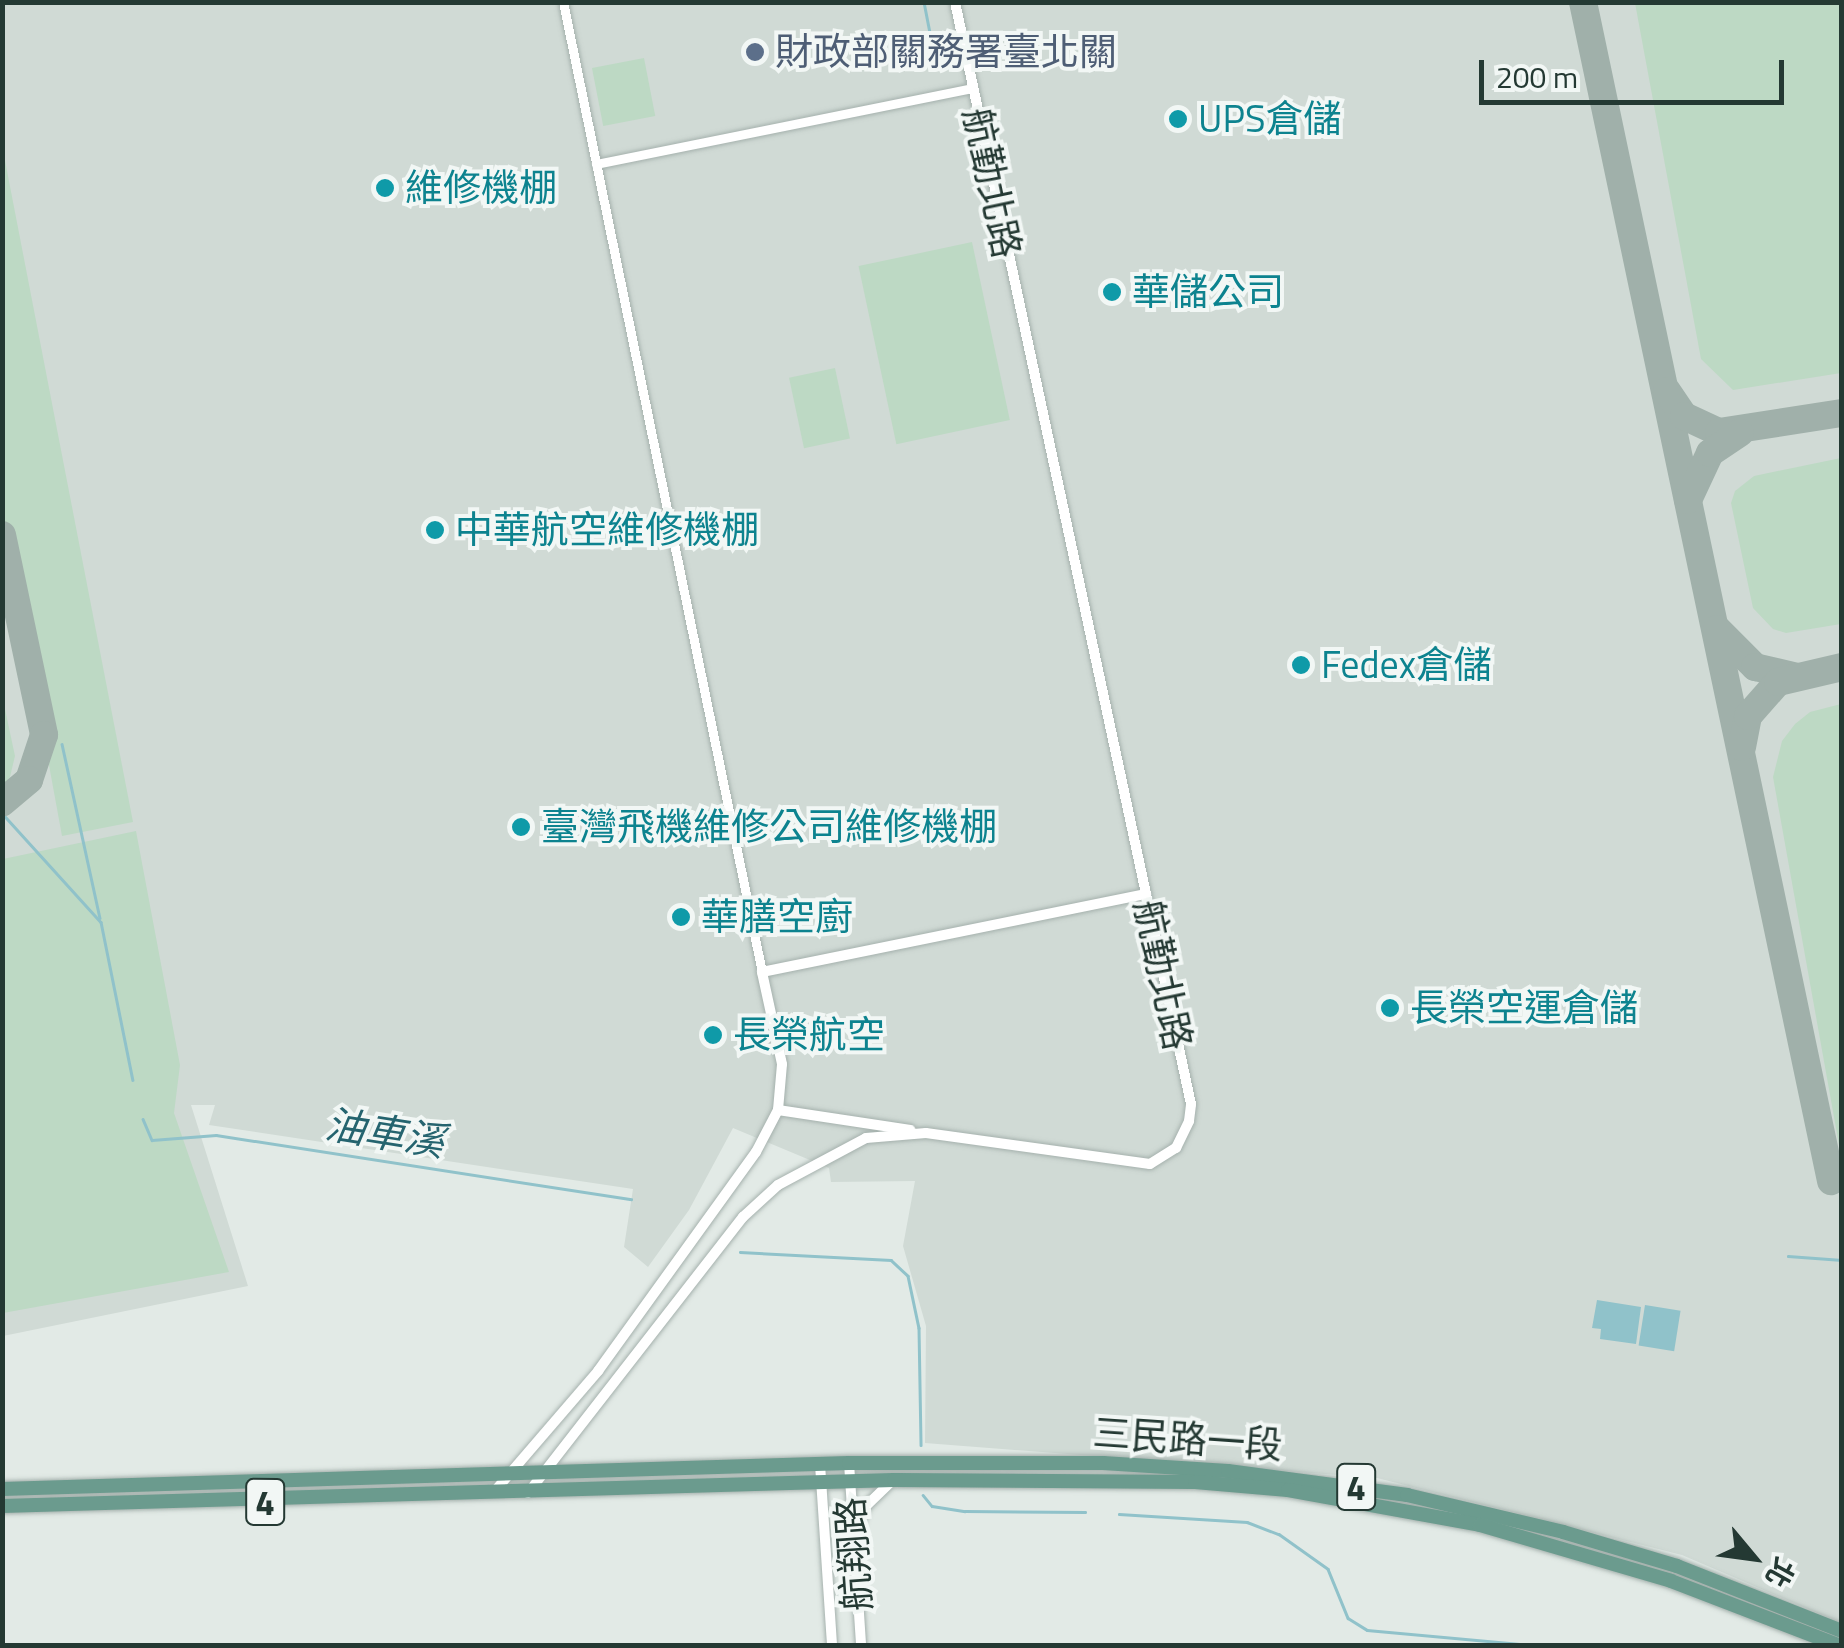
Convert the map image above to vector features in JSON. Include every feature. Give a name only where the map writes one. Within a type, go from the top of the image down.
[{"type":"main road","name":"三民路一段","points":[[506,1476],[849,1463],[1103,1463],[1389,1492],[1677,1566],[1842,1630]]},
{"type":"main road","name":"4","points":[[2,1489],[506,1476]]},
{"type":"main road","name":"三民路一段","points":[[528,1493],[894,1480],[1195,1482],[1382,1506],[1614,1562],[1840,1646]]},
{"type":"main road","name":"4","points":[[2,1506],[528,1493]]},
{"type":"street","points":[[492,1495],[598,1371],[756,1152],[778,1110],[782,1064],[563,2]]},
{"type":"street","name":"航勤北路","points":[[528,1493],[743,1217],[778,1185],[866,1138],[926,1133],[1132,1164],[1165,1159],[1176,1148],[1191,1104],[955,2]]},
{"type":"street","points":[[596,164],[972,88]]},
{"type":"street","points":[[762,972],[1146,894]]},
{"type":"street","points":[[778,1110],[926,1133]]},
{"type":"street","name":"航翔路","points":[[849,1463],[860,1646]]},
{"type":"street","name":"航翔路","points":[[820,1464],[832,1646]]},
{"type":"street","points":[[854,1547],[865,1507],[894,1480]]},
{"type":"shaded area","points":[[3,3],[1841,3],[1841,1623],[1682,1555],[1377,1478],[925,1443],[926,1326],[903,1246],[915,1181],[831,1182],[829,1168],[733,1128],[689,1210],[648,1267],[624,1247],[633,1189],[209,1125],[215,1105],[191,1105],[248,1286],[3,1336]]},
{"type":"green space","points":[[1635,3],[1841,3],[1841,373],[1733,390],[1701,359]]},
{"type":"green space","points":[[644,58],[655,116],[603,126],[592,68]]},
{"type":"green space","points":[[2,145],[133,822],[62,836],[3,514]]},
{"type":"green space","points":[[972,242],[1010,420],[896,444],[859,266]]},
{"type":"green space","points":[[835,368],[850,438],[804,448],[789,378]]},
{"type":"green space","points":[[1841,458],[1841,624],[1786,633],[1773,629],[1753,608],[1731,503],[1735,491],[1754,476]]},
{"type":"green space","points":[[2,695],[15,756],[3,806],[2,806]]},
{"type":"green space","points":[[1842,704],[1841,1156],[1773,777],[1782,741],[1795,724],[1810,712]]},
{"type":"green space","points":[[136,831],[180,1065],[174,1113],[229,1272],[3,1313],[3,859]]},
{"type":"water","points":[[1597,1300],[1641,1307],[1636,1344],[1600,1339],[1601,1329],[1592,1328]]},
{"type":"water","points":[[1645,1305],[1681,1311],[1674,1351],[1639,1345]]},
{"type":"waterway","points":[[924,2],[936,64]]},
{"type":"waterway","points":[[62,744],[100,918]]},
{"type":"waterway","name":"油車溪","points":[[2,813],[101,922],[133,1080]]},
{"type":"waterway","name":"油車溪","points":[[143,1119],[152,1140],[216,1135],[631,1199]]},
{"type":"waterway","name":"油車溪","points":[[740,1252],[891,1260],[908,1276],[919,1328],[921,1445]]},
{"type":"waterway","points":[[1788,1256],[1842,1260]]},
{"type":"waterway","name":"油車溪","points":[[923,1495],[932,1506],[965,1511],[1085,1512]]},
{"type":"waterway","name":"油車溪","points":[[1119,1514],[1247,1522],[1279,1534],[1328,1569],[1348,1618],[1367,1630],[1543,1646]]},
{"type":"taxiway","points":[[1583,2],[1831,1181]]},
{"type":"taxiway","points":[[1667,391],[1684,416],[1719,432],[1842,413]]},
{"type":"taxiway","points":[[1688,500],[1710,453],[1740,433]]},
{"type":"taxiway","points":[[2,535],[44,735],[29,780],[2,803]]},
{"type":"taxiway","points":[[1717,629],[1755,667],[1797,677]]},
{"type":"taxiway","points":[[1742,747],[1748,716],[1778,682],[1842,667]]},
{"type":"place","name":"財政部關務署臺北關","points":[[755,52]]},
{"type":"place","name":"UPS倉儲","points":[[1178,119]]},
{"type":"place","name":"維修機棚","points":[[385,188]]},
{"type":"place","name":"華儲公司","points":[[1112,292]]},
{"type":"place","name":"中華航空維修機棚","points":[[435,530]]},
{"type":"place","name":"Fedex倉儲","points":[[1301,665]]},
{"type":"place","name":"臺灣飛機維修公司維修機棚","points":[[521,827]]},
{"type":"place","name":"華膳空廚","points":[[681,917]]},
{"type":"place","name":"長榮空運倉儲","points":[[1390,1008]]},
{"type":"place","name":"長榮航空","points":[[713,1035]]}]
